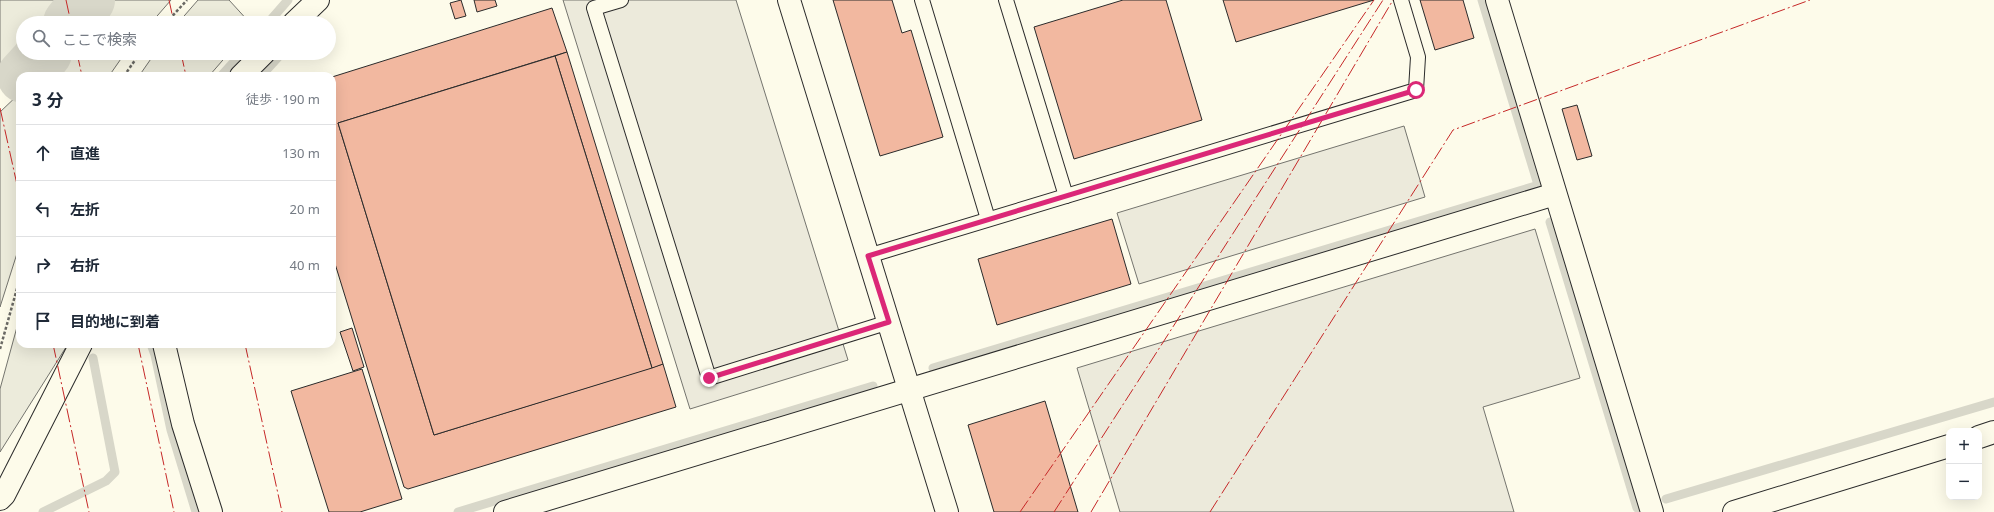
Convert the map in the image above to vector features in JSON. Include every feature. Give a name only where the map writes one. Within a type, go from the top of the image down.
[{"type":"street","points":[[301,16],[318,0]]},
{"type":"street","points":[[789,0],[947,512]]},
{"type":"street","points":[[1497,0],[1652,512]]},
{"type":"street","points":[[245,72],[257,60]]},
{"type":"street","points":[[505,512],[909,388],[1555,194]]},
{"type":"street","points":[[0,499],[4,495],[79,348]]},
{"type":"street","points":[[165,348],[183,424],[211,512]]},
{"type":"street","points":[[1982,436],[1994,432]]},
{"type":"street","points":[[1734,512],[1946,447]]},
{"type":"lane","points":[[621,0],[594,8],[709,378],[889,322]]},
{"type":"lane","points":[[922,0],[988,220]]},
{"type":"lane","points":[[1006,0],[1066,196]]},
{"type":"lane","points":[[868,256],[1416,90],[1418,57],[1401,0]]},
{"type":"path","points":[[172,16],[186,0]]},
{"type":"path","points":[[127,72],[135,60]]},
{"type":"path","points":[[0,350],[16,292]]},
{"type":"shaded area","points":[[0,0],[66,0],[51,16],[16,16],[16,59],[0,83]]},
{"type":"shaded area","points":[[98,0],[171,0],[157,16],[85,16]]},
{"type":"shaded area","points":[[198,0],[229,0],[244,16],[184,16]]},
{"type":"shaded area","points":[[563,0],[736,0],[848,360],[690,409]]},
{"type":"shaded area","points":[[49,60],[120,60],[112,72],[39,72]]},
{"type":"shaded area","points":[[150,60],[223,60],[212,72],[142,72]]},
{"type":"shaded area","points":[[16,97],[16,257],[0,307],[0,112]]},
{"type":"shaded area","points":[[1404,126],[1425,197],[1139,284],[1117,213]]},
{"type":"shaded area","points":[[1535,229],[1580,378],[1483,407],[1514,512],[1120,512],[1077,368]]},
{"type":"shaded area","points":[[16,331],[16,348],[65,348],[0,452],[0,389]]},
{"type":"building","points":[[461,0],[466,16],[455,19],[450,3]]},
{"type":"building","points":[[474,0],[495,0],[497,6],[477,12]]},
{"type":"building","points":[[833,0],[892,0],[902,33],[911,30],[943,137],[880,156]]},
{"type":"building","points":[[1123,0],[1166,0],[1202,120],[1074,159],[1034,27]]},
{"type":"building","points":[[1223,0],[1374,0],[1236,42]]},
{"type":"building","points":[[1420,0],[1463,0],[1474,38],[1435,50]]},
{"type":"building","points":[[552,8],[567,52],[338,123],[434,435],[663,364],[676,407],[408,489],[404,487],[336,267],[336,76]]},
{"type":"building","points":[[567,52],[663,364],[652,368],[555,56]]},
{"type":"building","points":[[555,56],[652,368],[434,435],[338,123]]},
{"type":"building","points":[[1577,105],[1592,156],[1577,160],[1562,109]]},
{"type":"building","points":[[1112,219],[1131,284],[997,325],[978,259]]},
{"type":"building","points":[[352,328],[364,367],[353,371],[340,332]]},
{"type":"building","points":[[362,369],[402,499],[360,512],[329,512],[291,391]]},
{"type":"building","points":[[1045,401],[1078,512],[994,512],[968,425]]},
{"type":"waterway","points":[[75,16],[88,0]]},
{"type":"waterway","points":[[274,16],[288,0]]},
{"type":"waterway","points":[[1482,0],[1539,188]]},
{"type":"waterway","points":[[28,72],[39,60]]},
{"type":"waterway","points":[[225,72],[236,60]]},
{"type":"waterway","points":[[265,72],[276,60]]},
{"type":"waterway","points":[[933,368],[1539,185]]},
{"type":"waterway","points":[[1550,222],[1637,508]]},
{"type":"waterway","points":[[152,348],[171,430],[196,512]]},
{"type":"waterway","points":[[43,512],[106,481],[115,472],[93,358]]},
{"type":"waterway","points":[[458,512],[873,386]]},
{"type":"waterway","points":[[1666,499],[1994,402]]},
{"type":"power","points":[[66,0],[69,16]]},
{"type":"power","points":[[169,0],[172,16]]},
{"type":"power","points":[[1020,512],[1374,0]]},
{"type":"power","points":[[1054,512],[1383,0]]},
{"type":"power","points":[[1091,512],[1393,0]]},
{"type":"power","points":[[1210,512],[1453,130],[1810,0]]},
{"type":"power","points":[[79,60],[81,72]]},
{"type":"power","points":[[183,60],[185,72]]},
{"type":"power","points":[[0,108],[16,180]]},
{"type":"power","points":[[54,348],[89,512]]},
{"type":"power","points":[[139,348],[174,512]]},
{"type":"power","points":[[246,348],[282,512]]},
{"type":"route","points":[[709,378],[889,322],[868,256],[1416,90]]}]
